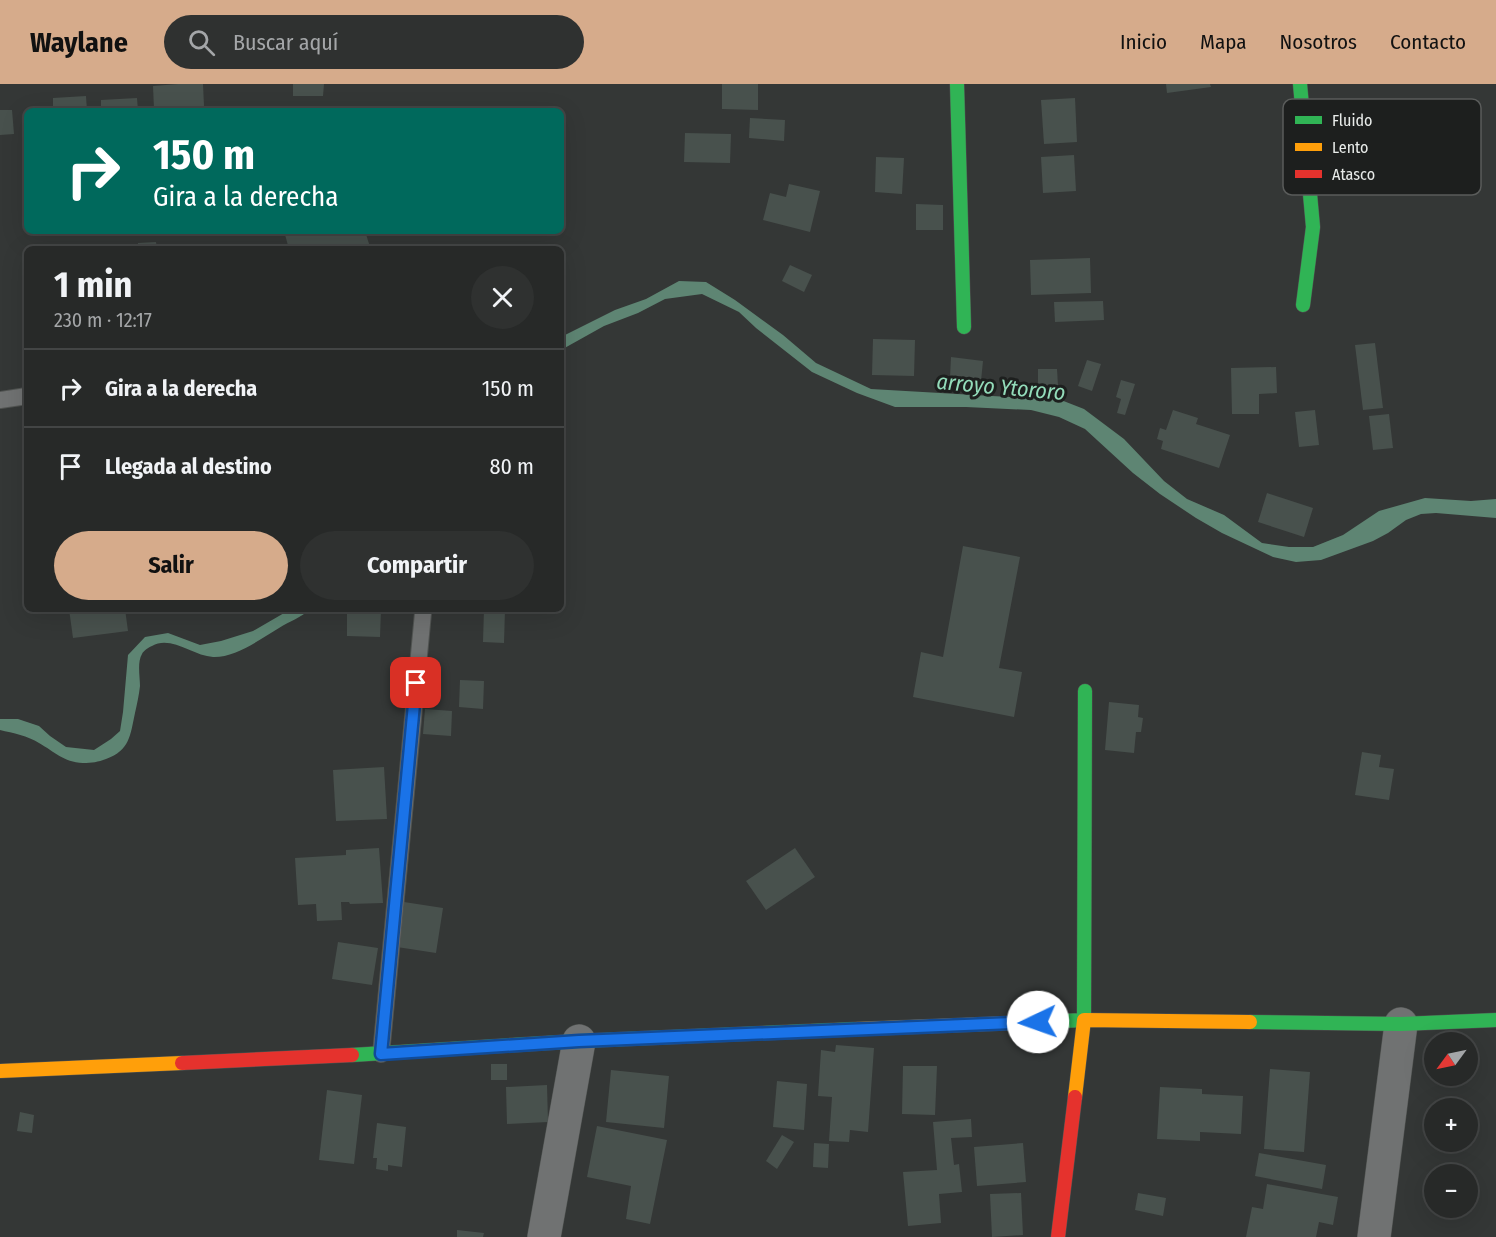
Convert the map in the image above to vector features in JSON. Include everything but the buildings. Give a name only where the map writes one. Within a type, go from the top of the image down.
[{"type":"street","points":[[957,84],[964,327]]},
{"type":"street","points":[[1300,84],[1301,99]]},
{"type":"street","points":[[1303,305],[1313,227],[1310,195]]},
{"type":"street","points":[[1058,1237],[1084,1020],[1085,691]]},
{"type":"street","points":[[0,1071],[381,1054],[579,1041],[1084,1020],[1401,1024],[1496,1020]]},
{"type":"street","points":[[1374,1237],[1401,1024]]},
{"type":"street","points":[[544,1237],[579,1041]]},
{"type":"lane","points":[[0,400],[24,396]]},
{"type":"lane","points":[[381,1054],[423,613]]},
{"type":"shaded area","points":[[679,281],[706,282],[783,335],[816,363],[871,389],[1061,400],[1084,409],[1124,439],[1164,481],[1187,499],[1224,515],[1262,543],[1289,547],[1313,547],[1343,535],[1379,511],[1425,498],[1471,501],[1496,499],[1496,518],[1421,514],[1406,520],[1373,541],[1321,560],[1296,562],[1273,557],[1196,518],[1133,473],[1085,429],[1059,417],[1031,410],[895,407],[857,393],[812,372],[739,312],[702,294],[665,299],[638,313],[604,326],[564,348],[564,336],[615,310],[646,299]]},
{"type":"shaded area","points":[[286,612],[306,612],[256,642],[230,654],[205,656],[167,643],[159,643],[145,650],[140,661],[140,689],[128,741],[120,751],[106,759],[86,763],[70,761],[30,738],[0,730],[0,719],[18,719],[39,726],[66,747],[94,750],[120,731],[128,655],[145,637],[168,633],[200,645],[253,631]]},
{"type":"traffic: fast","points":[[957,84],[964,327]]},
{"type":"traffic: fast","points":[[1300,84],[1301,99]]},
{"type":"traffic: fast","points":[[1303,305],[1313,227],[1310,195]]},
{"type":"traffic: fast","points":[[1040,1022],[1084,1020],[1085,691]]},
{"type":"traffic: fast","points":[[1250,1022],[1401,1024],[1496,1020]]},
{"type":"traffic: fast","points":[[352,1055],[579,1041],[858,1029]]},
{"type":"traffic: slow","points":[[1075,1097],[1084,1020],[1250,1022]]},
{"type":"traffic: slow","points":[[858,1029],[1040,1022]]},
{"type":"traffic: slow","points":[[0,1071],[182,1063]]},
{"type":"traffic: jam","points":[[182,1063],[352,1055]]},
{"type":"traffic: jam","points":[[1058,1237],[1075,1097]]},
{"type":"route","points":[[416,683],[381,1054],[579,1041],[1038,1022]]},
{"type":"water label","name":"arroyo Ytororo","points":[[1001,387]]}]
